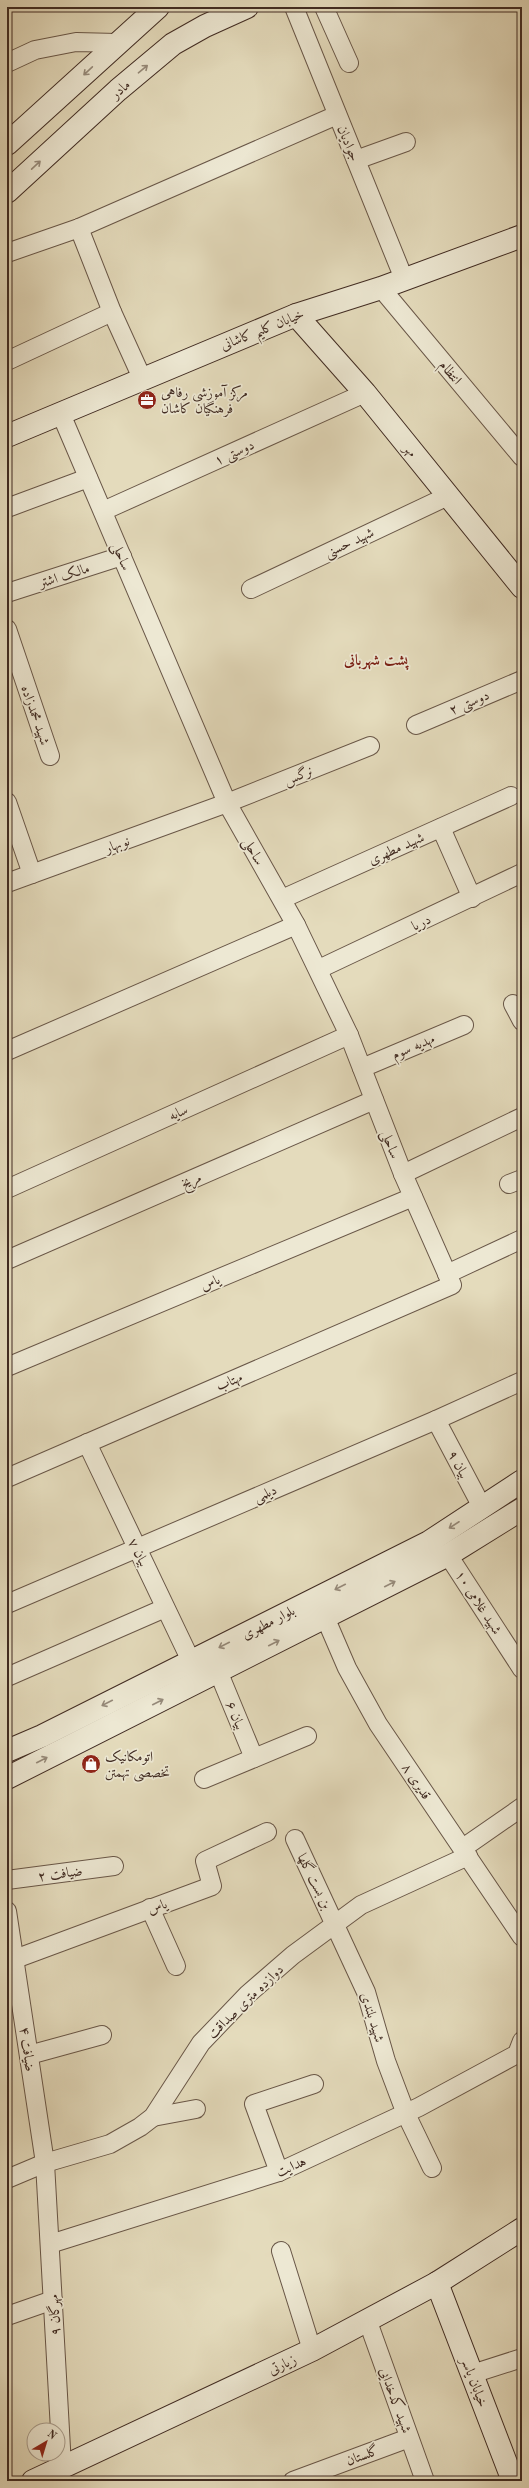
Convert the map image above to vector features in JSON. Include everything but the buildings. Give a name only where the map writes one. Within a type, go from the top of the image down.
[{"type":"street","points":[[7,144],[158,7]]},
{"type":"street","name":"مادر","points":[[7,192],[118,90],[173,44],[204,26],[247,7]]},
{"type":"street","name":"جوادیان","points":[[294,7],[404,279]]},
{"type":"street","points":[[324,7],[349,63]]},
{"type":"street","points":[[7,63],[35,50],[76,42],[117,43]]},
{"type":"street","points":[[7,253],[79,228],[337,115]]},
{"type":"street","points":[[356,160],[406,142]]},
{"type":"street","points":[[79,228],[112,312],[142,378]]},
{"type":"street","name":"خیابان کلیم کاشانی","points":[[7,436],[142,378],[296,315],[381,288],[522,236]]},
{"type":"street","name":"انتظام","points":[[381,288],[522,457]]},
{"type":"street","points":[[7,361],[112,312]]},
{"type":"street","name":"مهر","points":[[296,315],[365,393],[522,588]]},
{"type":"street","name":"دوستی ۱","points":[[103,511],[365,393]]},
{"type":"street","name":"ساحلی","points":[[61,414],[227,803],[296,925],[319,969],[349,1035],[403,1174],[450,1280]]},
{"type":"street","points":[[7,508],[88,478]]},
{"type":"street","name":"شهید حسنی","points":[[251,589],[448,496]]},
{"type":"street","name":"مالک اشتر","points":[[7,593],[122,556]]},
{"type":"street","name":"شهید محمدزاده","points":[[7,629],[50,756]]},
{"type":"street","name":"دوستی ۲","points":[[416,725],[522,680]]},
{"type":"street","name":"نرگس","points":[[227,803],[370,746]]},
{"type":"street","name":"شهید مطهری","points":[[282,899],[511,796]]},
{"type":"street","points":[[7,802],[32,874]]},
{"type":"street","name":"نوبهار","points":[[7,882],[227,803]]},
{"type":"street","points":[[441,828],[472,898]]},
{"type":"street","name":"دریا","points":[[319,969],[472,898],[522,873]]},
{"type":"street","points":[[7,1051],[296,925]]},
{"type":"street","points":[[513,1004],[522,1021]]},
{"type":"street","name":"مهدیه سوم","points":[[362,1068],[464,1025]]},
{"type":"street","name":"سایه","points":[[7,1189],[349,1035]]},
{"type":"street","name":"مریخ","points":[[7,1260],[374,1100]]},
{"type":"street","points":[[403,1174],[522,1117]]},
{"type":"street","name":"یاس","points":[[7,1367],[413,1197]]},
{"type":"street","name":"مهتاب","points":[[7,1478],[450,1280],[522,1240]]},
{"type":"street","name":"دیلمی","points":[[7,1604],[136,1547],[436,1420],[522,1381]]},
{"type":"street","name":"بیان ۹","points":[[436,1420],[482,1507]]},
{"type":"street","name":"بیان ۷","points":[[87,1443],[191,1661]]},
{"type":"street","name":"بلوار مطهری","points":[[7,1751],[69,1723],[429,1542],[522,1481]]},
{"type":"street","name":"بلوار مطهری","points":[[7,1778],[448,1555],[522,1509]]},
{"type":"street","name":"شهید غلامی ۱۰","points":[[448,1555],[522,1669]]},
{"type":"street","points":[[7,1677],[166,1608]]},
{"type":"street","name":"قدیری ۸","points":[[325,1617],[347,1668],[378,1724],[522,1937]]},
{"type":"street","name":"بیان ۶","points":[[218,1671],[254,1758]]},
{"type":"street","points":[[69,1723],[80,1741]]},
{"type":"street","points":[[204,1779],[307,1736]]},
{"type":"street","name":"دوازده متری صداقت","points":[[7,2179],[45,2164],[110,2144],[153,2117],[201,2043],[248,1994],[335,1922],[361,1905],[465,1852],[522,1807]]},
{"type":"street","name":"یاس","points":[[15,1959],[212,1886],[205,1861],[266,1832]]},
{"type":"street","name":"بن بست گلها","points":[[295,1839],[335,1922]]},
{"type":"street","name":"ضیافت ۲","points":[[7,1880],[114,1866]]},
{"type":"street","points":[[150,1908],[176,1966]]},
{"type":"street","name":"ضیافت ۴","points":[[7,1911],[45,2164]]},
{"type":"street","name":"شهید بلندی","points":[[335,1922],[366,1992],[386,2061],[406,2114],[432,2168]]},
{"type":"street","points":[[29,2055],[102,2035]]},
{"type":"street","name":"هدایت","points":[[50,2244],[279,2172],[406,2114],[520,2047]]},
{"type":"street","points":[[279,2172],[254,2104],[314,2084]]},
{"type":"street","points":[[153,2117],[196,2109]]},
{"type":"street","name":"مهرگان ۹","points":[[45,2164],[62,2466]]},
{"type":"street","name":"زیارتی","points":[[33,2481],[62,2466],[312,2350],[436,2283],[522,2229]]},
{"type":"street","points":[[281,2251],[312,2350]]},
{"type":"street","name":"خیابان یاسر","points":[[436,2283],[513,2481]]},
{"type":"street","points":[[7,2316],[53,2300]]},
{"type":"street","name":"شهید کدخدایی","points":[[367,2319],[424,2481]]},
{"type":"street","points":[[472,2374],[522,2358]]},
{"type":"street","name":"گلستان","points":[[293,2481],[409,2438]]},
{"type":"place","name":"مرکز آموزشی رفاهی فرهنگیان کاشان","points":[[147,400]]},
{"type":"place","name":"اتومکانیک تخصصی تهمتن","points":[[91,1764]]},
{"type":"district","name":"پشت شهربانی","points":[[376,660]]}]
